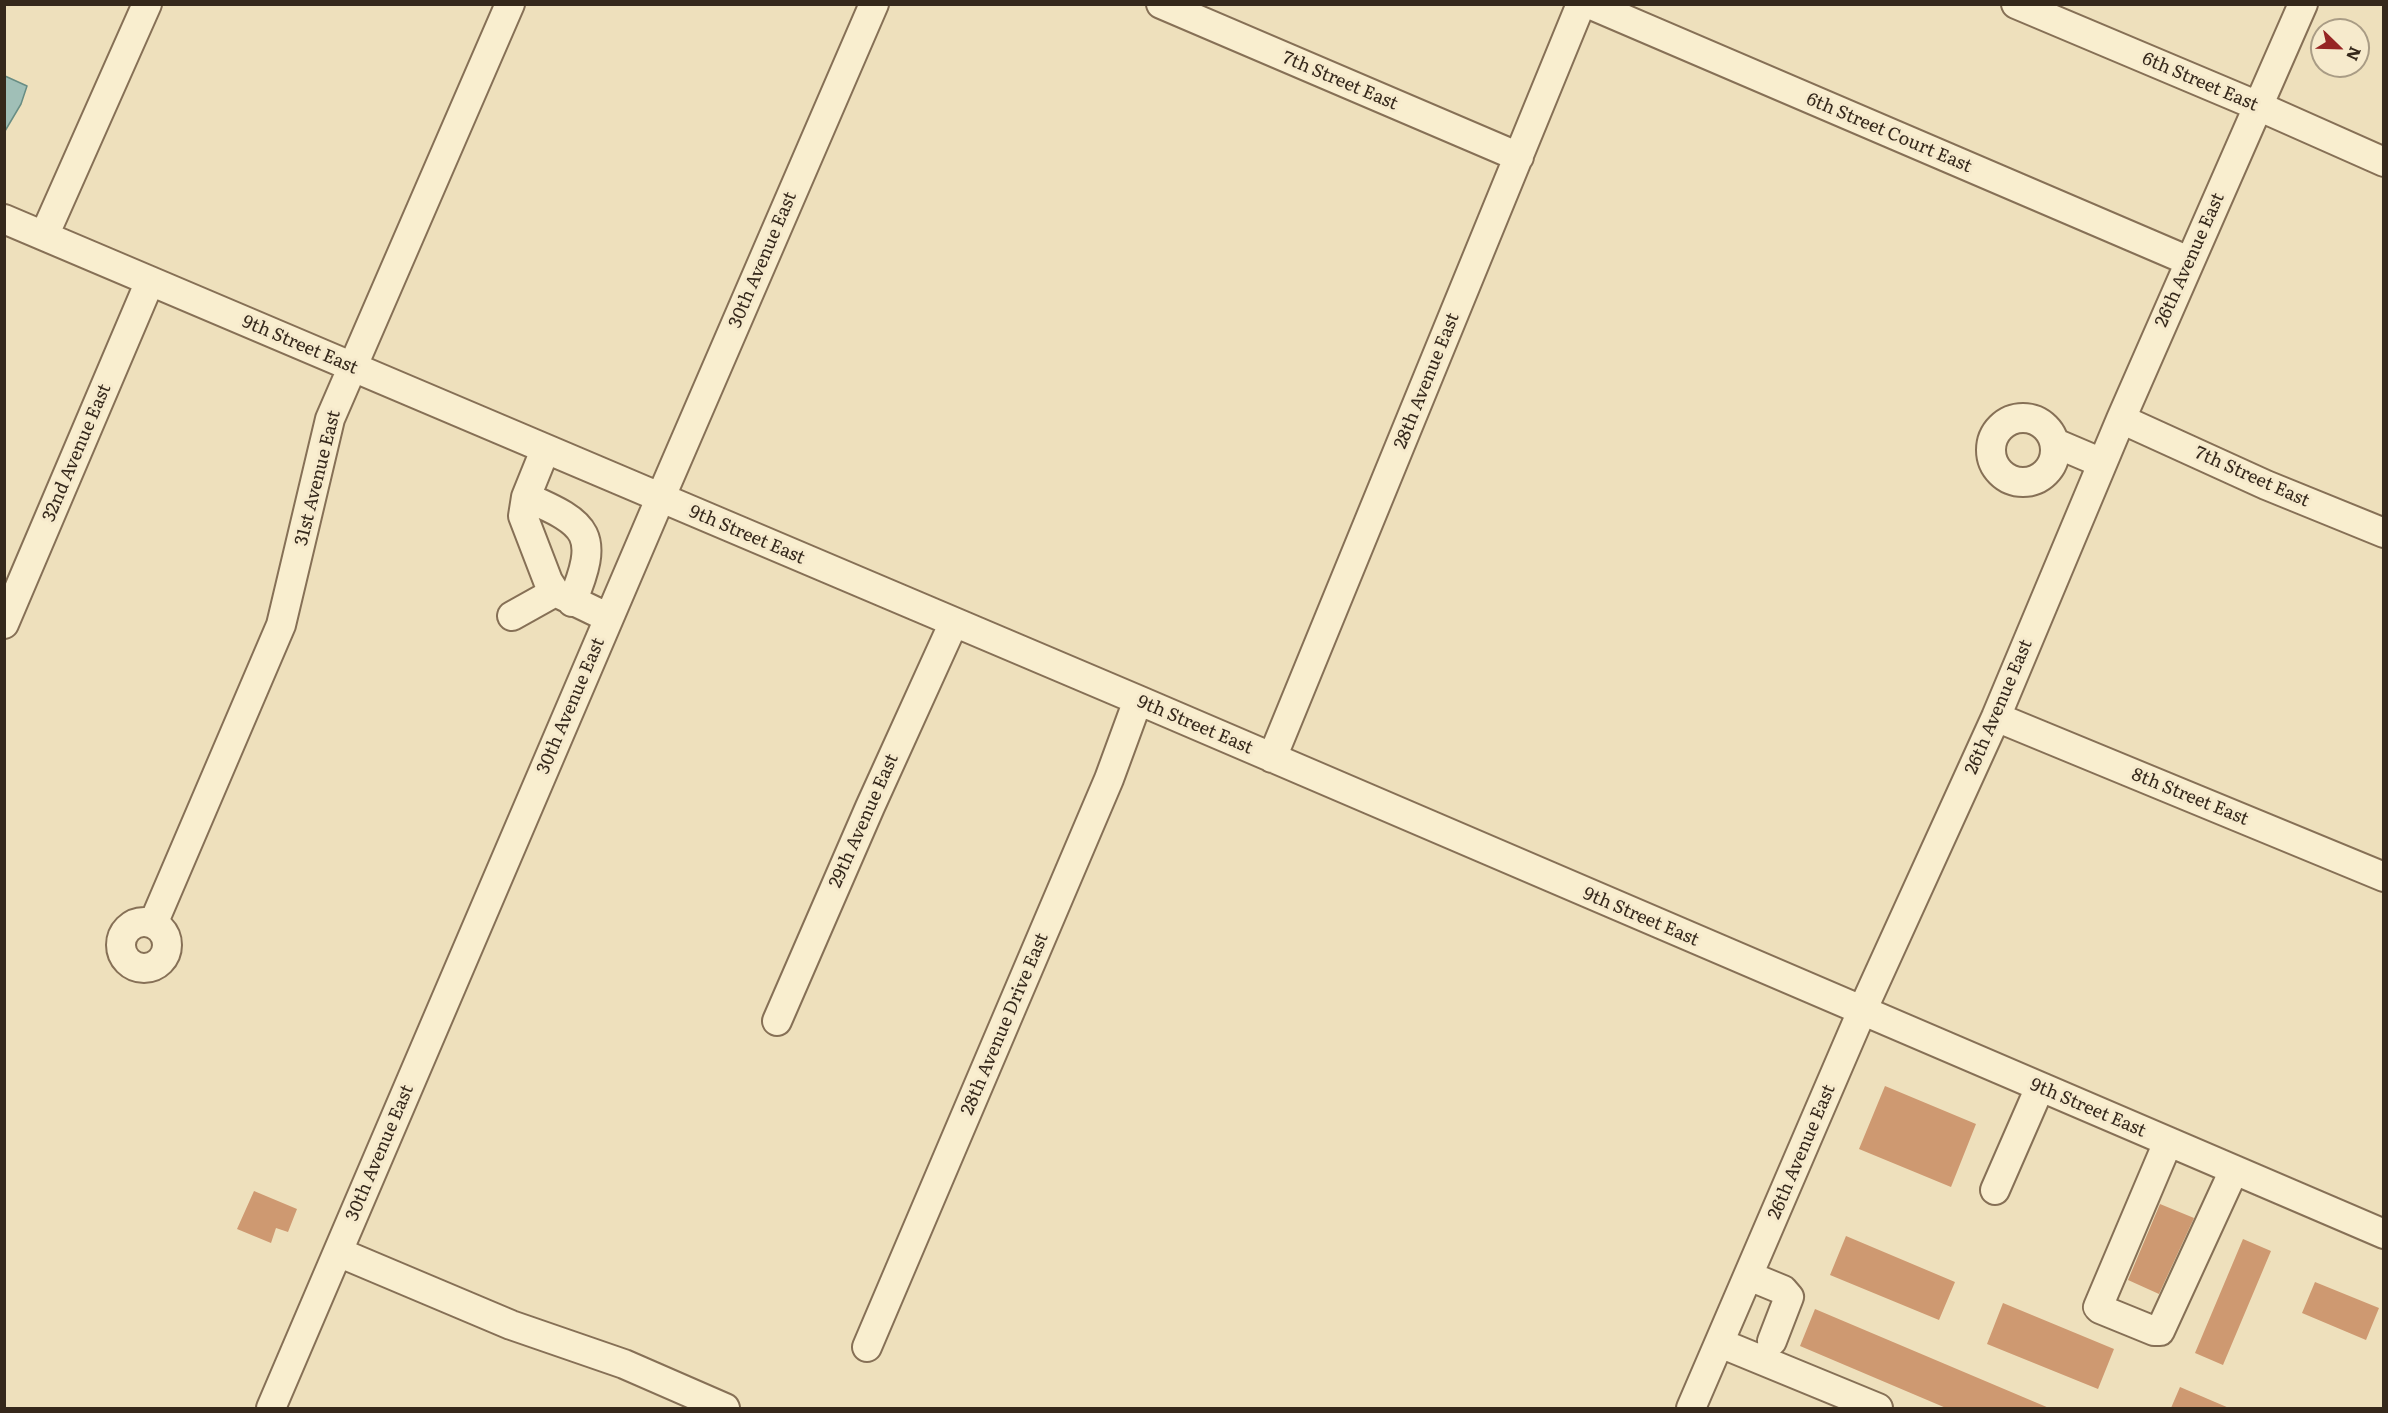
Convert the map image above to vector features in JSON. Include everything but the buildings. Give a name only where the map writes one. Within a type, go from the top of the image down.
[{"type":"street","points":[[44,236],[147,4]]},
{"type":"street","name":"31st Avenue East","points":[[153,924],[281,626],[330,418],[510,4]]},
{"type":"street","name":"30th Avenue East","points":[[271,1408],[874,4]]},
{"type":"street","name":"7th Street East","points":[[1161,4],[1519,158]]},
{"type":"street","name":"28th Avenue East","points":[[1272,758],[1581,4]]},
{"type":"street","name":"6th Street Court East","points":[[1589,4],[2189,261]]},
{"type":"street","name":"6th Street East","points":[[2016,4],[2384,162]]},
{"type":"street","name":"26th Avenue East","points":[[1691,1408],[1862,1011],[1996,717],[2102,463],[2303,4]]},
{"type":"street","name":"9th Street East","points":[[4,219],[1138,700],[2384,1234]]},
{"type":"street","name":"32nd Avenue East","points":[[4,624],[150,281]]},
{"type":"street","name":"7th Street East","points":[[2121,419],[2266,485],[2384,533]]},
{"type":"street","points":[[2055,443],[2102,463]]},
{"type":"street","points":[[545,450],[526,497],[523,516],[548,581],[563,597],[609,618]]},
{"type":"street","points":[[512,616],[563,597],[583,575],[587,559],[584,538],[579,527],[562,513],[526,497]]},
{"type":"street","name":"29th Avenue East","points":[[777,1021],[954,622]]},
{"type":"street","name":"28th Avenue Drive East","points":[[867,1347],[1109,779],[1138,700]]},
{"type":"street","name":"8th Street East","points":[[1996,717],[2384,877]]},
{"type":"street","points":[[1995,1190],[2040,1087]]},
{"type":"street","points":[[2168,1142],[2098,1307],[2100,1309],[2154,1331],[2160,1331],[2234,1170]]},
{"type":"street","points":[[338,1252],[511,1325],[624,1364],[725,1408]]},
{"type":"street","points":[[1749,1275],[1783,1290],[1789,1297],[1772,1341]]},
{"type":"street","points":[[1719,1343],[1878,1408]]},
{"type":"water","points":[[5,76],[27,86],[21,104],[5,131]]}]
